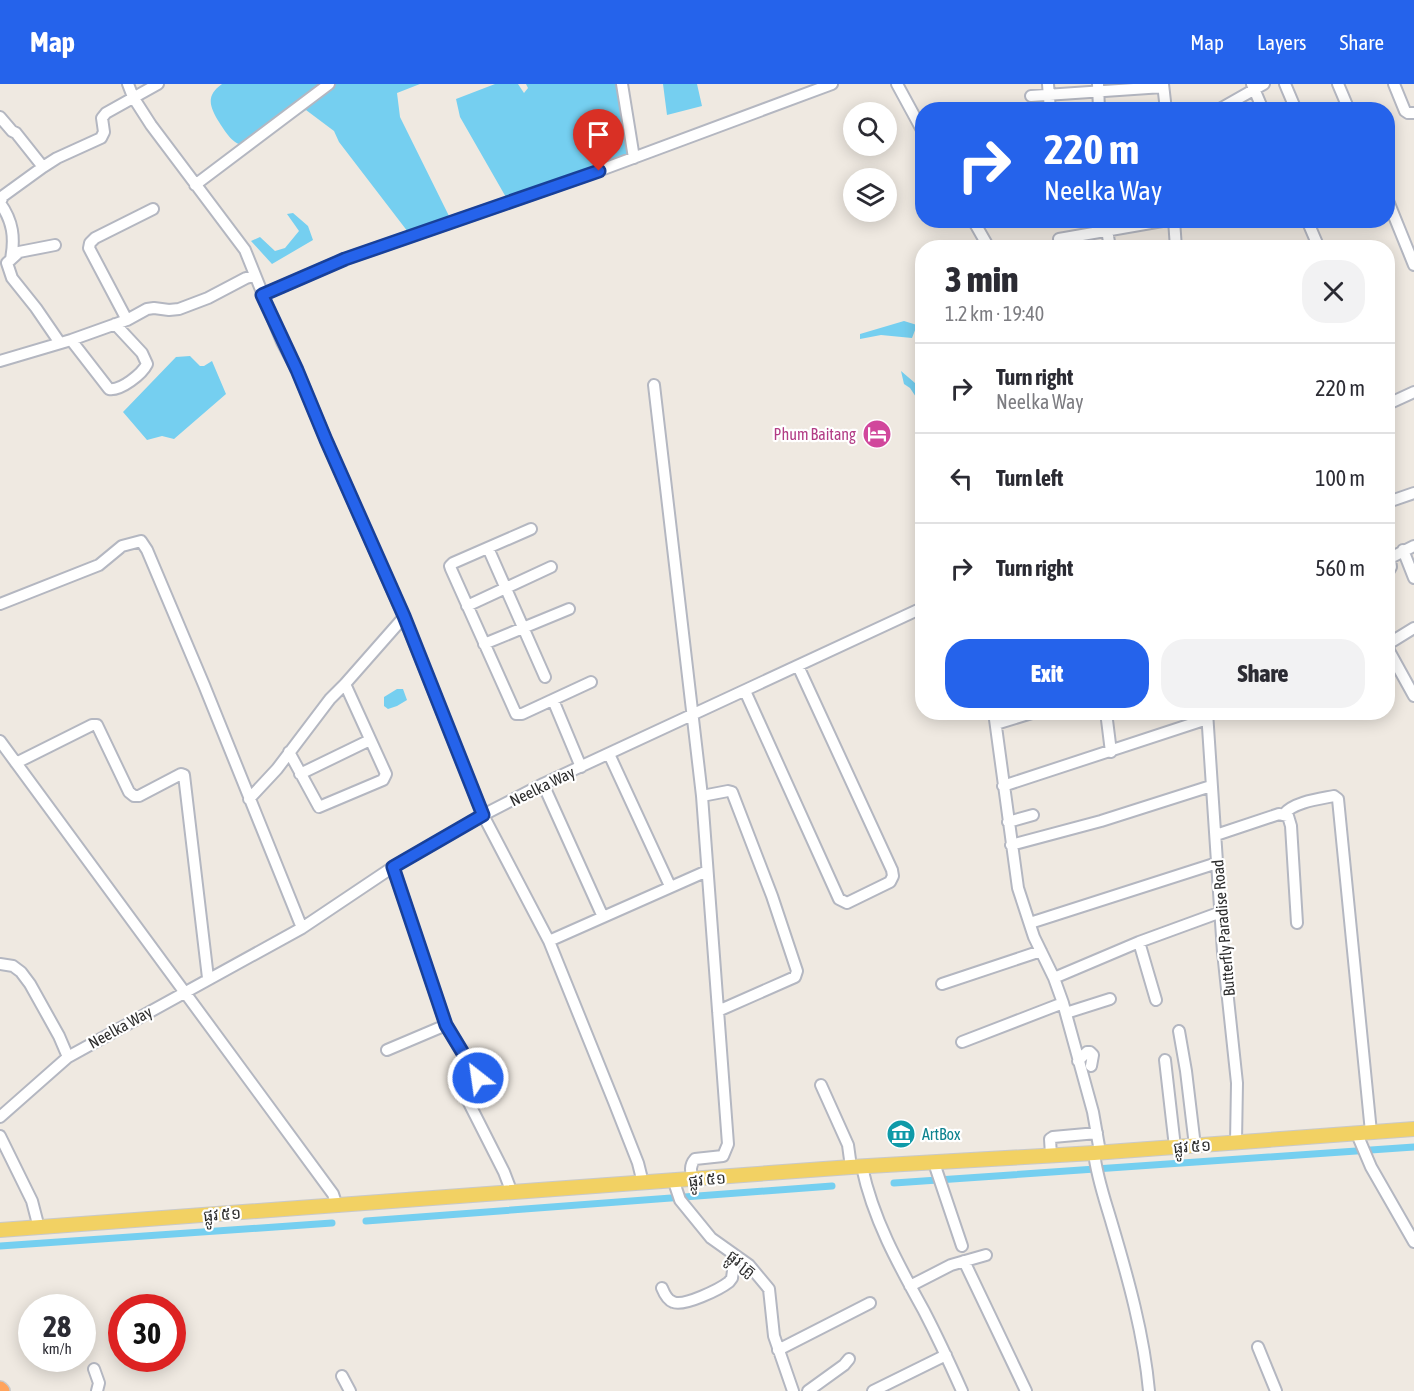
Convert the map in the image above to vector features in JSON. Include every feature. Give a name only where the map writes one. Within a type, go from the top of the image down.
[{"type":"main road","name":"ផ្លូវ ៥១","points":[[0,1230],[643,1183],[675,1185],[693,1180],[853,1161],[935,1167],[1051,1148],[1097,1147],[1236,1134],[1364,1142],[1414,1129]]},
{"type":"street","points":[[128,84],[133,98],[151,125],[251,261],[262,295],[404,616],[483,815],[549,941],[638,1163],[643,1183]]},
{"type":"street","points":[[11,259],[14,238],[4,208],[0,203],[3,196],[57,158],[101,138],[104,132],[102,118],[106,113],[158,84]]},
{"type":"street","points":[[195,184],[329,84]]},
{"type":"street","points":[[622,84],[634,158]]},
{"type":"street","points":[[262,295],[345,259],[634,158],[832,84]]},
{"type":"street","points":[[897,84],[915,117]]},
{"type":"street","points":[[1285,84],[1293,102]]},
{"type":"street","points":[[1338,84],[1346,102]]},
{"type":"street","points":[[1394,84],[1405,111],[1414,113]]},
{"type":"street","points":[[1031,96],[1048,89],[1163,86],[1165,102]]},
{"type":"street","points":[[1231,102],[1257,86],[1261,102]]},
{"type":"street","points":[[0,117],[21,138],[43,167]]},
{"type":"street","points":[[127,320],[89,248],[90,243],[95,238],[153,209]]},
{"type":"street","points":[[1395,218],[1414,265]]},
{"type":"street","points":[[1059,239],[1119,228]]},
{"type":"street","points":[[1107,230],[1109,240]]},
{"type":"street","points":[[55,245],[19,252],[7,263],[12,278],[60,343]]},
{"type":"street","points":[[0,362],[71,340],[154,308],[179,309],[254,276]]},
{"type":"street","points":[[71,340],[109,389],[118,389],[143,371],[147,364],[142,353],[115,324]]},
{"type":"street","points":[[654,385],[702,796],[727,1150],[723,1155],[695,1159],[692,1163],[693,1180]]},
{"type":"street","points":[[1395,401],[1414,392]]},
{"type":"street","points":[[1395,500],[1414,493]]},
{"type":"street","points":[[531,529],[450,566],[516,714],[522,714],[591,681]]},
{"type":"street","points":[[0,604],[99,565],[122,546],[141,541],[147,550],[204,685],[302,928]]},
{"type":"street","points":[[488,548],[545,677]]},
{"type":"street","points":[[1395,554],[1409,548],[1414,578]]},
{"type":"street","points":[[467,606],[551,567]]},
{"type":"street","points":[[484,644],[568,609]]},
{"type":"street","name":"Neelka Way","points":[[0,1117],[68,1057],[302,928],[393,867],[483,815],[543,784],[915,611]]},
{"type":"street","points":[[249,799],[322,708],[404,616]]},
{"type":"street","points":[[1395,640],[1414,628]]},
{"type":"street","points":[[1395,661],[1413,691]]},
{"type":"street","points":[[745,690],[839,899],[848,903],[890,882],[893,876],[798,666]]},
{"type":"street","points":[[289,752],[319,807],[383,780],[386,774],[345,684]]},
{"type":"street","points":[[553,700],[581,767]]},
{"type":"street","points":[[995,720],[1018,888],[1065,1008],[1097,1147],[1096,1174],[1127,1278],[1149,1391]]},
{"type":"street","points":[[996,724],[1009,720]]},
{"type":"street","points":[[1107,720],[1111,752]]},
{"type":"street","points":[[1003,786],[1111,752],[1196,720]]},
{"type":"street","name":"Butterfly Paradise Road","points":[[1207,720],[1223,952],[1236,1075],[1236,1134]]},
{"type":"street","points":[[16,763],[97,724],[129,792],[134,796],[139,796],[181,774],[184,775],[208,978]]},
{"type":"street","points":[[300,774],[370,740]]},
{"type":"street","points":[[0,741],[333,1194],[337,1206]]},
{"type":"street","points":[[609,754],[670,886]]},
{"type":"street","points":[[543,784],[603,916]]},
{"type":"street","points":[[1011,845],[1101,821],[1211,786]]},
{"type":"street","points":[[702,796],[732,792],[772,896],[797,971],[795,977],[718,1011]]},
{"type":"street","points":[[1216,835],[1284,814],[1289,809],[1321,799],[1334,796],[1338,799],[1364,1142],[1414,1242]]},
{"type":"street","points":[[1284,814],[1290,819],[1291,826],[1297,922]]},
{"type":"street","points":[[1008,822],[1032,815]]},
{"type":"street","points":[[1030,923],[1217,863]]},
{"type":"street","points":[[393,867],[446,1025],[477,1075],[477,1082],[466,1097],[504,1172],[512,1193]]},
{"type":"street","points":[[549,941],[707,871]]},
{"type":"street","points":[[1054,978],[1139,942],[1221,912]]},
{"type":"street","points":[[1139,942],[1156,1000]]},
{"type":"street","points":[[942,984],[1041,951]]},
{"type":"street","points":[[0,964],[13,966],[30,984],[68,1057]]},
{"type":"street","points":[[962,1042],[1065,1008],[1110,999]]},
{"type":"street","points":[[387,1050],[446,1025]]},
{"type":"street","points":[[1179,1031],[1195,1137]]},
{"type":"street","points":[[1078,1060],[1090,1052],[1091,1066]]},
{"type":"street","points":[[1166,1060],[1174,1140]]},
{"type":"street","points":[[821,1085],[867,1190],[886,1242],[946,1355],[962,1391]]},
{"type":"street","points":[[0,1136],[32,1201],[39,1228]]},
{"type":"street","points":[[1051,1148],[1051,1138],[1056,1136],[1097,1147]]},
{"type":"street","points":[[935,1167],[962,1246]]},
{"type":"street","name":"ផ្លូវ គ្រូ","points":[[675,1185],[680,1200],[711,1238],[756,1273],[769,1288],[772,1300],[772,1327],[793,1391]]},
{"type":"street","points":[[910,1286],[938,1271],[986,1255]]},
{"type":"street","points":[[662,1288],[669,1301],[675,1304],[682,1304],[697,1298],[729,1282],[732,1278],[735,1256]]},
{"type":"street","points":[[964,1261],[1026,1391]]},
{"type":"street","points":[[778,1350],[870,1303]]},
{"type":"street","points":[[1258,1347],[1276,1391]]},
{"type":"street","points":[[873,1391],[946,1355]]},
{"type":"street","points":[[808,1391],[849,1359]]},
{"type":"street","points":[[95,1372],[99,1383],[97,1391]]},
{"type":"street","points":[[342,1376],[350,1391]]},
{"type":"water","points":[[222,84],[420,84],[397,93],[400,117],[449,216],[446,222],[408,232],[339,142],[334,131],[306,110],[253,146],[237,143],[226,132],[212,107],[211,97]]},
{"type":"water","points":[[495,84],[518,84],[524,93],[528,88],[526,84],[619,84],[631,156],[507,199],[460,117],[456,99]]},
{"type":"water","points":[[663,84],[697,84],[702,106],[667,115]]},
{"type":"water","points":[[293,213],[308,226],[313,240],[272,264],[251,241],[260,237],[275,251],[285,248],[299,231],[287,214]]},
{"type":"water","points":[[904,321],[915,324],[912,338],[881,335],[860,339],[860,334]]},
{"type":"water","points":[[190,356],[200,366],[212,361],[226,394],[174,439],[162,436],[147,440],[123,412],[176,357]]},
{"type":"water","points":[[901,371],[915,383],[915,396],[910,388],[904,384]]},
{"type":"water","points":[[397,689],[403,689],[407,700],[388,709],[384,706],[384,697]]},
{"type":"waterway","points":[[894,1183],[1414,1147]]},
{"type":"waterway","points":[[366,1221],[832,1186]]},
{"type":"waterway","points":[[0,1246],[332,1223]]},
{"type":"place","name":"Phum Baitang","points":[[877,434]]},
{"type":"place","name":"ArtBox","points":[[901,1134]]},
{"type":"route","points":[[478,1078],[446,1025],[393,867],[483,815],[404,616],[262,295],[345,259],[599,171]]}]
